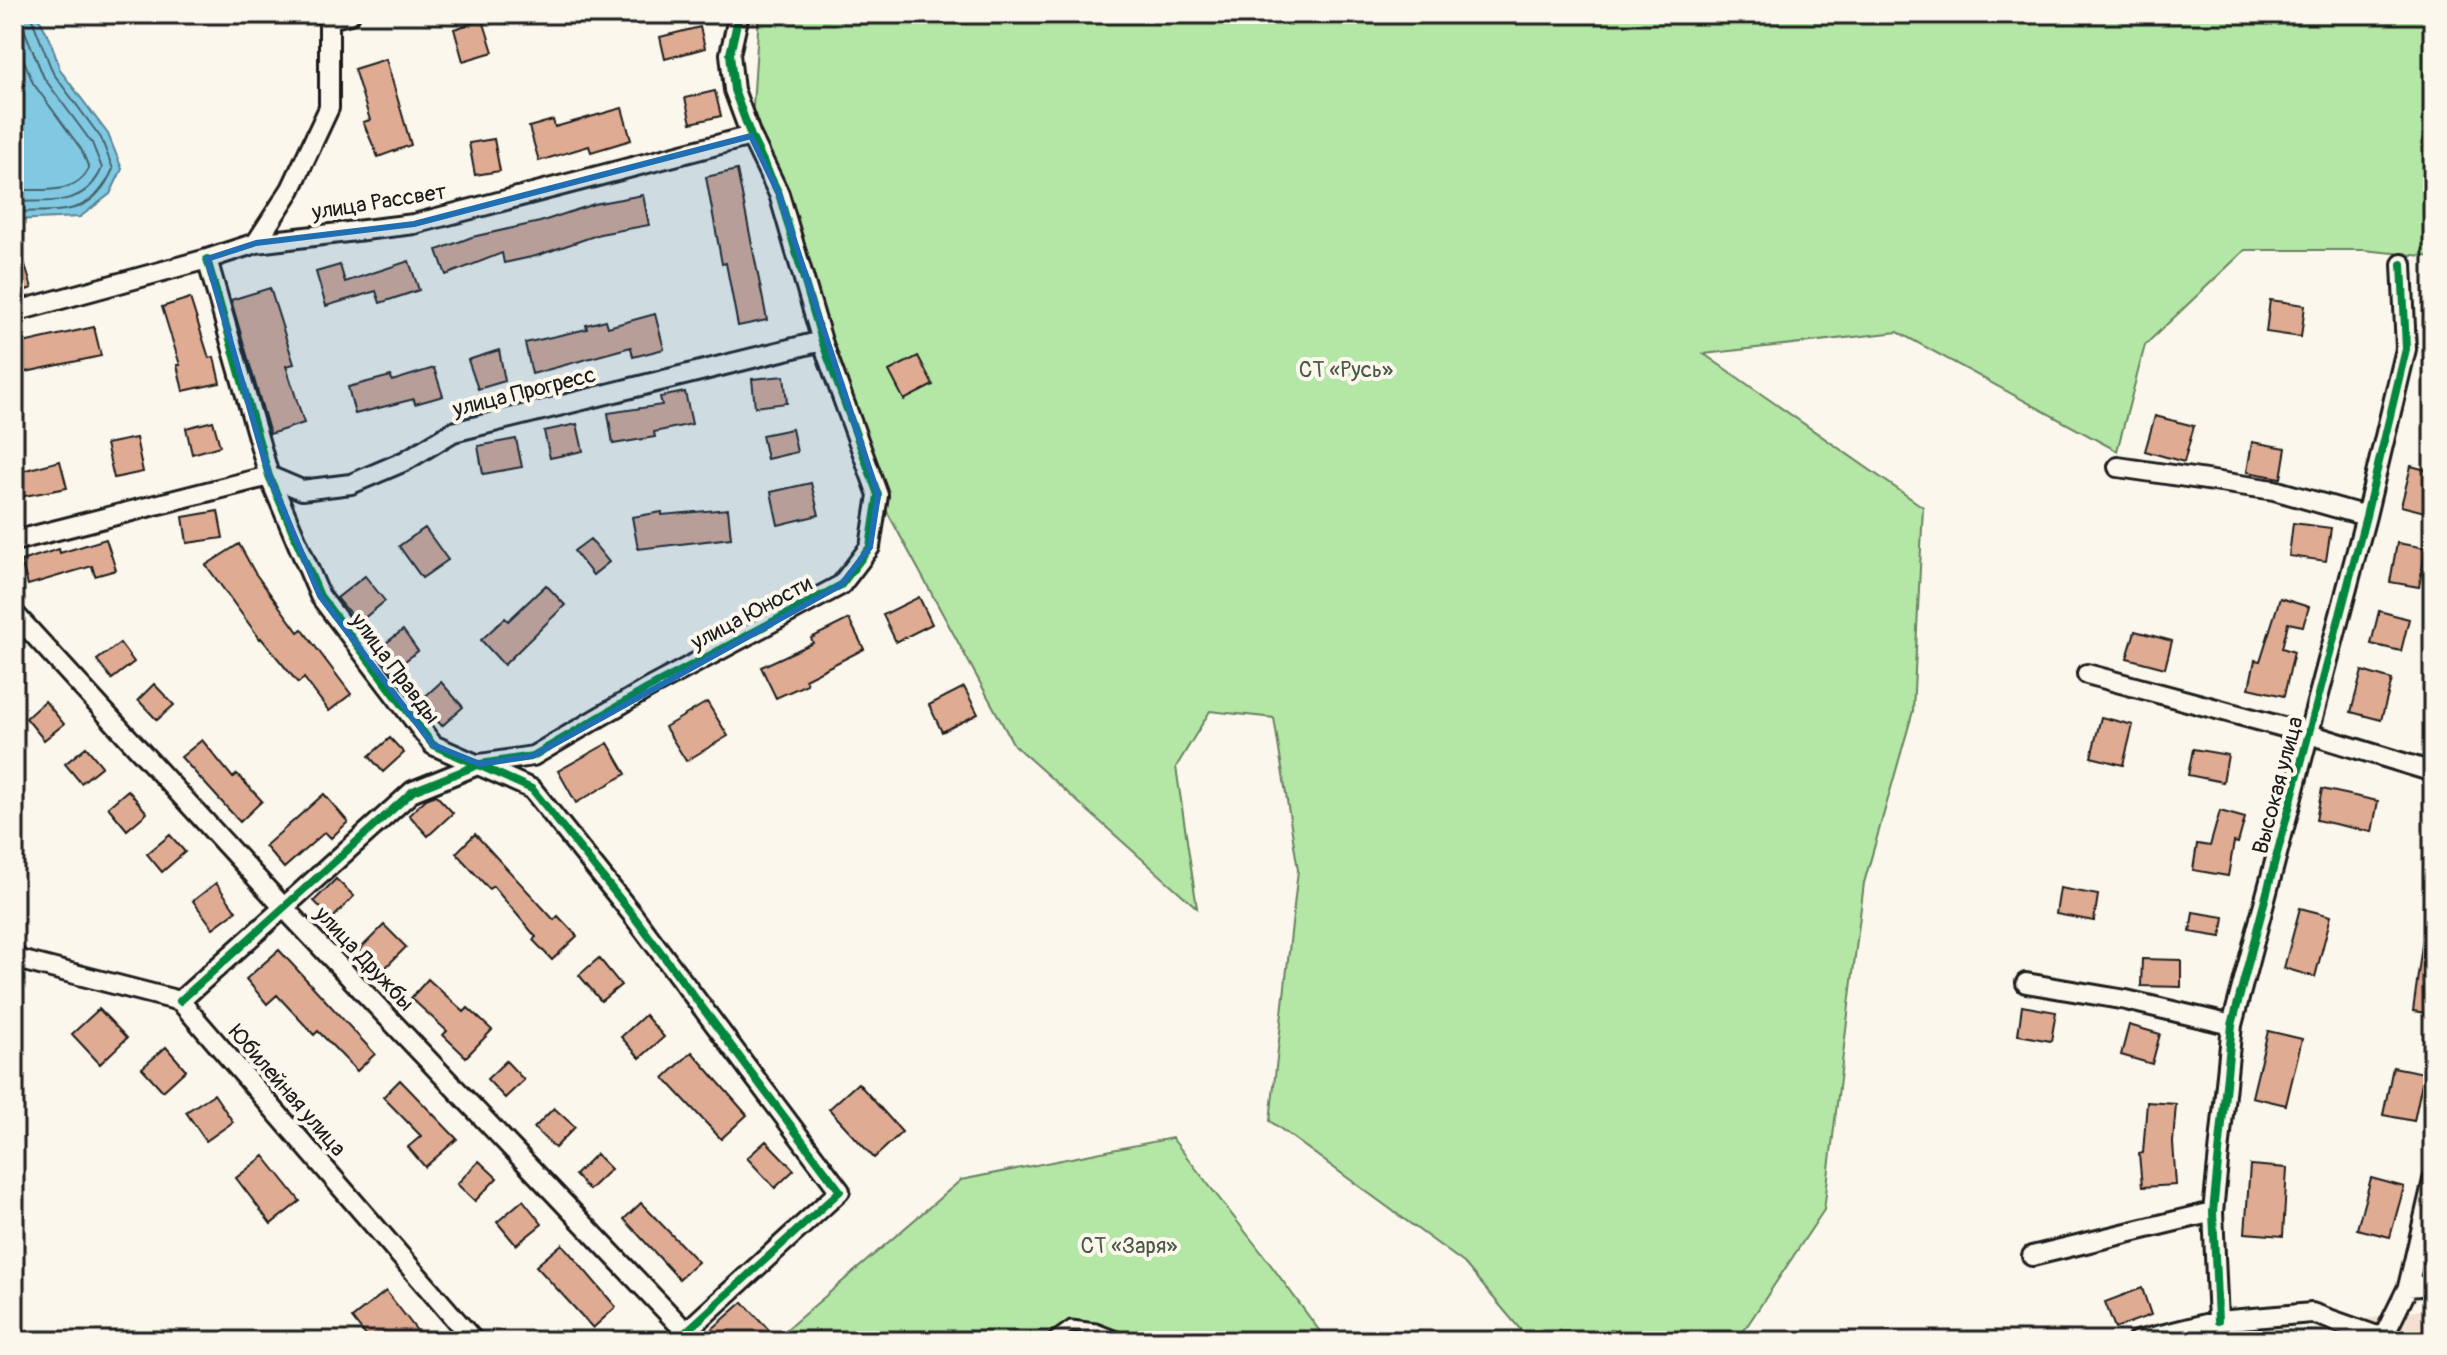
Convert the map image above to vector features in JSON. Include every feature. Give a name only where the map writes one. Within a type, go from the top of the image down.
[{"type":"street","points":[[256,243],[291,189],[329,108],[325,16],[350,14]]},
{"type":"street","name":"улица Юности","points":[[180,1001],[413,791],[480,764],[533,756],[647,689],[841,585],[870,547],[878,495],[822,341],[779,194],[751,136],[734,90],[730,54],[739,14]]},
{"type":"street","name":"улица Рассвет","points":[[14,312],[256,243],[414,224],[751,136]]},
{"type":"street","name":"улица Правды","points":[[207,259],[269,476],[320,596],[433,745],[532,789],[632,914],[840,1191],[681,1337]]},
{"type":"street","name":"Высокая улица","points":[[2218,1321],[2213,1212],[2232,1025],[2366,516],[2406,349],[2402,264]]},
{"type":"street","name":"улица Прогресс","points":[[269,476],[302,490],[351,484],[405,461],[453,432],[822,341]]},
{"type":"street","points":[[2118,467],[2274,490],[2366,516]]},
{"type":"street","points":[[14,541],[269,476]]},
{"type":"street","name":"улица Дружбы","points":[[14,613],[681,1337]]},
{"type":"street","points":[[2087,674],[2309,734],[2433,772]]},
{"type":"street","points":[[14,954],[20,960],[180,1001]]},
{"type":"street","points":[[2026,983],[2126,1000],[2232,1025]]},
{"type":"street","name":"Юбилейная улица","points":[[180,1001],[474,1341]]},
{"type":"street","points":[[2137,1341],[2218,1321],[2312,1313],[2383,1339],[2408,1287],[2433,1180]]},
{"type":"street","points":[[2032,1256],[2213,1212]]},
{"type":"street","points":[[2408,1287],[2433,1285]]},
{"type":"lane","points":[[1050,1341],[1071,1326],[1096,1329],[1127,1341]]},
{"type":"highlighted area","points":[[751,136],[779,194],[878,495],[870,547],[841,585],[533,756],[480,764],[433,745],[320,596],[269,476],[207,259],[256,243],[414,224]]},
{"type":"shaded area","points":[[2433,1308],[2433,1341],[2336,1341],[2334,1324]]},
{"type":"green space","name":"СТ «Русь»","points":[[759,14],[2433,14],[2433,257],[2363,250],[2245,250],[2145,345],[2117,451],[1898,332],[1704,354],[1923,507],[1913,711],[1864,883],[1824,1210],[1737,1341],[1530,1341],[1464,1263],[1270,1121],[1298,870],[1274,718],[1210,711],[1176,767],[1197,908],[1014,745],[878,495],[751,136]]},
{"type":"green space","name":"СТ «Заря»","points":[[1172,1138],[1327,1341],[773,1341],[961,1180]]},
{"type":"water","points":[[14,14],[37,15],[50,39],[60,70],[108,134],[122,169],[110,194],[80,217],[14,220]]},
{"type":"building","points":[[483,20],[493,52],[463,61],[454,29]]},
{"type":"building","points":[[700,27],[705,48],[665,59],[660,37]]},
{"type":"building","points":[[386,59],[411,145],[378,157],[363,122],[370,120],[354,69]]},
{"type":"building","points":[[715,91],[721,116],[691,123],[685,98]]},
{"type":"building","points":[[622,108],[631,140],[591,152],[589,146],[539,161],[529,127],[553,120],[555,127]]},
{"type":"building","points":[[494,139],[500,171],[475,175],[469,143]]},
{"type":"building","points":[[737,170],[767,320],[738,326],[726,263],[722,264],[706,177]]},
{"type":"building","points":[[643,195],[649,225],[600,234],[536,256],[504,263],[502,253],[446,275],[437,250],[472,237],[540,222],[594,204]]},
{"type":"building","points":[[18,242],[32,288],[14,294],[14,243]]},
{"type":"building","points":[[409,261],[419,290],[380,303],[376,291],[326,306],[316,272],[340,265],[345,282]]},
{"type":"building","points":[[270,288],[294,364],[286,366],[304,423],[270,434],[231,300]]},
{"type":"building","points":[[190,298],[209,358],[214,357],[220,383],[183,391],[177,365],[180,365],[162,307]]},
{"type":"building","points":[[2270,300],[2305,305],[2301,337],[2266,332]]},
{"type":"building","points":[[655,314],[664,349],[633,357],[631,347],[532,374],[525,343],[587,329],[586,325],[606,320],[608,327]]},
{"type":"building","points":[[94,327],[101,356],[21,373],[14,345]]},
{"type":"building","points":[[499,350],[505,381],[478,389],[468,360]]},
{"type":"building","points":[[918,356],[933,385],[904,400],[889,371]]},
{"type":"building","points":[[434,368],[443,396],[415,404],[414,399],[355,414],[348,387],[391,376],[392,381]]},
{"type":"building","points":[[784,376],[787,403],[755,407],[752,379]]},
{"type":"building","points":[[685,392],[692,424],[654,432],[655,437],[613,444],[608,413],[662,405],[660,397]]},
{"type":"building","points":[[2155,416],[2194,426],[2184,462],[2145,451]]},
{"type":"building","points":[[213,421],[220,446],[192,454],[186,428]]},
{"type":"building","points":[[577,424],[583,451],[550,458],[544,431]]},
{"type":"building","points":[[792,429],[797,452],[767,459],[762,435]]},
{"type":"building","points":[[136,438],[143,472],[114,478],[106,444]]},
{"type":"building","points":[[516,439],[522,467],[483,474],[478,446]]},
{"type":"building","points":[[2252,442],[2286,448],[2281,478],[2247,472]]},
{"type":"building","points":[[60,461],[67,488],[14,498],[14,473]]},
{"type":"building","points":[[2411,466],[2433,472],[2433,514],[2401,506]]},
{"type":"building","points":[[811,483],[819,515],[778,525],[771,492]]},
{"type":"building","points":[[728,509],[731,538],[638,549],[632,517],[662,512],[662,515]]},
{"type":"building","points":[[218,511],[223,538],[187,543],[183,517]]},
{"type":"building","points":[[2293,523],[2331,528],[2326,561],[2289,556]]},
{"type":"building","points":[[425,528],[448,560],[422,578],[399,546]]},
{"type":"building","points":[[106,539],[116,570],[95,576],[92,566],[28,585],[21,561]]},
{"type":"building","points":[[590,539],[609,562],[593,575],[574,551]]},
{"type":"building","points":[[2397,543],[2426,548],[2419,587],[2390,582]]},
{"type":"building","points":[[239,544],[255,573],[298,632],[302,629],[351,694],[329,711],[304,678],[298,683],[260,639],[206,565]]},
{"type":"building","points":[[365,576],[385,601],[358,623],[337,598]]},
{"type":"building","points":[[546,585],[565,605],[504,665],[481,640],[505,618],[508,621]]},
{"type":"building","points":[[919,597],[932,624],[896,642],[883,615]]},
{"type":"building","points":[[2280,598],[2309,607],[2303,626],[2288,623],[2282,648],[2294,652],[2284,696],[2249,688],[2255,660],[2260,661]]},
{"type":"building","points":[[2379,611],[2409,619],[2401,651],[2371,644]]},
{"type":"building","points":[[849,619],[864,649],[805,679],[807,684],[776,698],[761,667],[813,643],[811,638]]},
{"type":"building","points":[[403,630],[418,651],[393,670],[377,650]]},
{"type":"building","points":[[2135,631],[2172,641],[2165,668],[2127,658]]},
{"type":"building","points":[[120,643],[134,662],[112,679],[97,660]]},
{"type":"building","points":[[2362,671],[2392,680],[2381,720],[2351,712]]},
{"type":"building","points":[[441,682],[463,707],[442,726],[420,701]]},
{"type":"building","points":[[154,684],[174,705],[157,720],[138,700]]},
{"type":"building","points":[[964,687],[978,714],[942,732],[929,705]]},
{"type":"building","points":[[45,701],[64,724],[44,740],[26,718]]},
{"type":"building","points":[[707,702],[728,736],[686,761],[665,727]]},
{"type":"building","points":[[2101,717],[2133,725],[2123,765],[2091,757]]},
{"type":"building","points":[[390,738],[404,753],[383,772],[369,756]]},
{"type":"building","points":[[202,740],[233,778],[237,774],[262,801],[240,822],[181,757]]},
{"type":"building","points":[[608,743],[626,774],[576,803],[558,771]]},
{"type":"building","points":[[86,747],[102,766],[81,783],[65,764]]},
{"type":"building","points":[[2193,749],[2228,755],[2223,782],[2188,775]]},
{"type":"building","points":[[2322,789],[2378,801],[2372,832],[2316,820]]},
{"type":"building","points":[[128,790],[147,813],[127,830],[108,807]]},
{"type":"building","points":[[324,794],[348,822],[331,838],[325,832],[284,868],[265,846]]},
{"type":"building","points":[[436,795],[453,813],[428,836],[409,815],[426,799]]},
{"type":"building","points":[[2220,811],[2245,818],[2238,843],[2234,842],[2228,876],[2193,870],[2197,844],[2210,846]]},
{"type":"building","points":[[475,834],[554,920],[558,916],[577,936],[552,960],[493,886],[489,889],[456,853]]},
{"type":"building","points":[[170,835],[185,852],[162,872],[147,854]]},
{"type":"building","points":[[336,879],[354,896],[332,919],[314,901]]},
{"type":"building","points":[[216,883],[236,911],[213,928],[193,901]]},
{"type":"building","points":[[2060,888],[2098,895],[2094,921],[2056,914]]},
{"type":"building","points":[[2300,908],[2331,916],[2315,977],[2284,968]]},
{"type":"building","points":[[2193,912],[2224,917],[2221,937],[2190,932]]},
{"type":"building","points":[[384,925],[406,947],[381,972],[359,950]]},
{"type":"building","points":[[2423,938],[2433,939],[2433,1014],[2413,1011]]},
{"type":"building","points":[[279,950],[375,1054],[357,1071],[318,1031],[314,1035],[277,995],[267,1004],[246,979]]},
{"type":"building","points":[[599,958],[621,985],[601,1001],[579,975]]},
{"type":"building","points":[[2142,959],[2181,960],[2181,987],[2141,986]]},
{"type":"building","points":[[428,979],[464,1012],[468,1008],[492,1030],[466,1057],[443,1035],[447,1031],[411,998]]},
{"type":"building","points":[[2022,1006],[2056,1012],[2051,1041],[2018,1035]]},
{"type":"building","points":[[99,1009],[127,1038],[100,1064],[72,1034]]},
{"type":"building","points":[[645,1015],[664,1037],[640,1058],[621,1037]]},
{"type":"building","points":[[2129,1025],[2160,1034],[2152,1064],[2121,1055]]},
{"type":"building","points":[[2268,1031],[2302,1039],[2286,1105],[2252,1097]]},
{"type":"building","points":[[166,1047],[186,1070],[163,1091],[142,1068]]},
{"type":"building","points":[[692,1052],[747,1115],[721,1139],[664,1078]]},
{"type":"building","points":[[506,1061],[524,1080],[505,1098],[487,1079]]},
{"type":"building","points":[[2393,1067],[2424,1073],[2414,1121],[2383,1115]]},
{"type":"building","points":[[400,1080],[457,1139],[425,1167],[408,1147],[421,1136],[383,1097]]},
{"type":"building","points":[[858,1083],[902,1132],[874,1158],[829,1109]]},
{"type":"building","points":[[214,1094],[233,1122],[206,1141],[186,1112]]},
{"type":"building","points":[[2147,1102],[2176,1104],[2173,1143],[2176,1185],[2142,1187],[2139,1154],[2143,1153]]},
{"type":"building","points":[[554,1108],[575,1127],[555,1148],[534,1128]]},
{"type":"building","points":[[766,1141],[794,1170],[775,1188],[747,1158]]},
{"type":"building","points":[[596,1154],[611,1169],[589,1190],[575,1175]]},
{"type":"building","points":[[264,1156],[300,1201],[271,1224],[236,1178]]},
{"type":"building","points":[[479,1161],[497,1178],[475,1201],[457,1184]]},
{"type":"building","points":[[2250,1165],[2287,1168],[2283,1236],[2245,1233]]},
{"type":"building","points":[[2371,1178],[2404,1187],[2390,1237],[2357,1229]]},
{"type":"building","points":[[523,1200],[542,1224],[516,1245],[497,1222]]},
{"type":"building","points":[[641,1203],[698,1262],[679,1279],[624,1219]]},
{"type":"building","points":[[562,1244],[616,1307],[593,1328],[536,1266]]},
{"type":"building","points":[[2142,1288],[2151,1315],[2115,1328],[2105,1302]]},
{"type":"building","points":[[386,1291],[425,1341],[370,1341],[352,1318]]},
{"type":"building","points":[[743,1302],[770,1331],[759,1341],[721,1341],[711,1330]]},
{"type":"cycle path","points":[[180,1001],[413,791],[480,764],[533,756],[647,689],[841,585],[870,547],[878,495],[822,341],[779,194],[751,136],[734,90],[730,54],[739,14]]},
{"type":"cycle path","points":[[207,259],[269,476],[320,596],[433,745],[532,789],[632,914],[840,1191],[676,1341]]},
{"type":"cycle path","points":[[2218,1321],[2213,1212],[2232,1025],[2366,516],[2406,349],[2402,264]]}]
